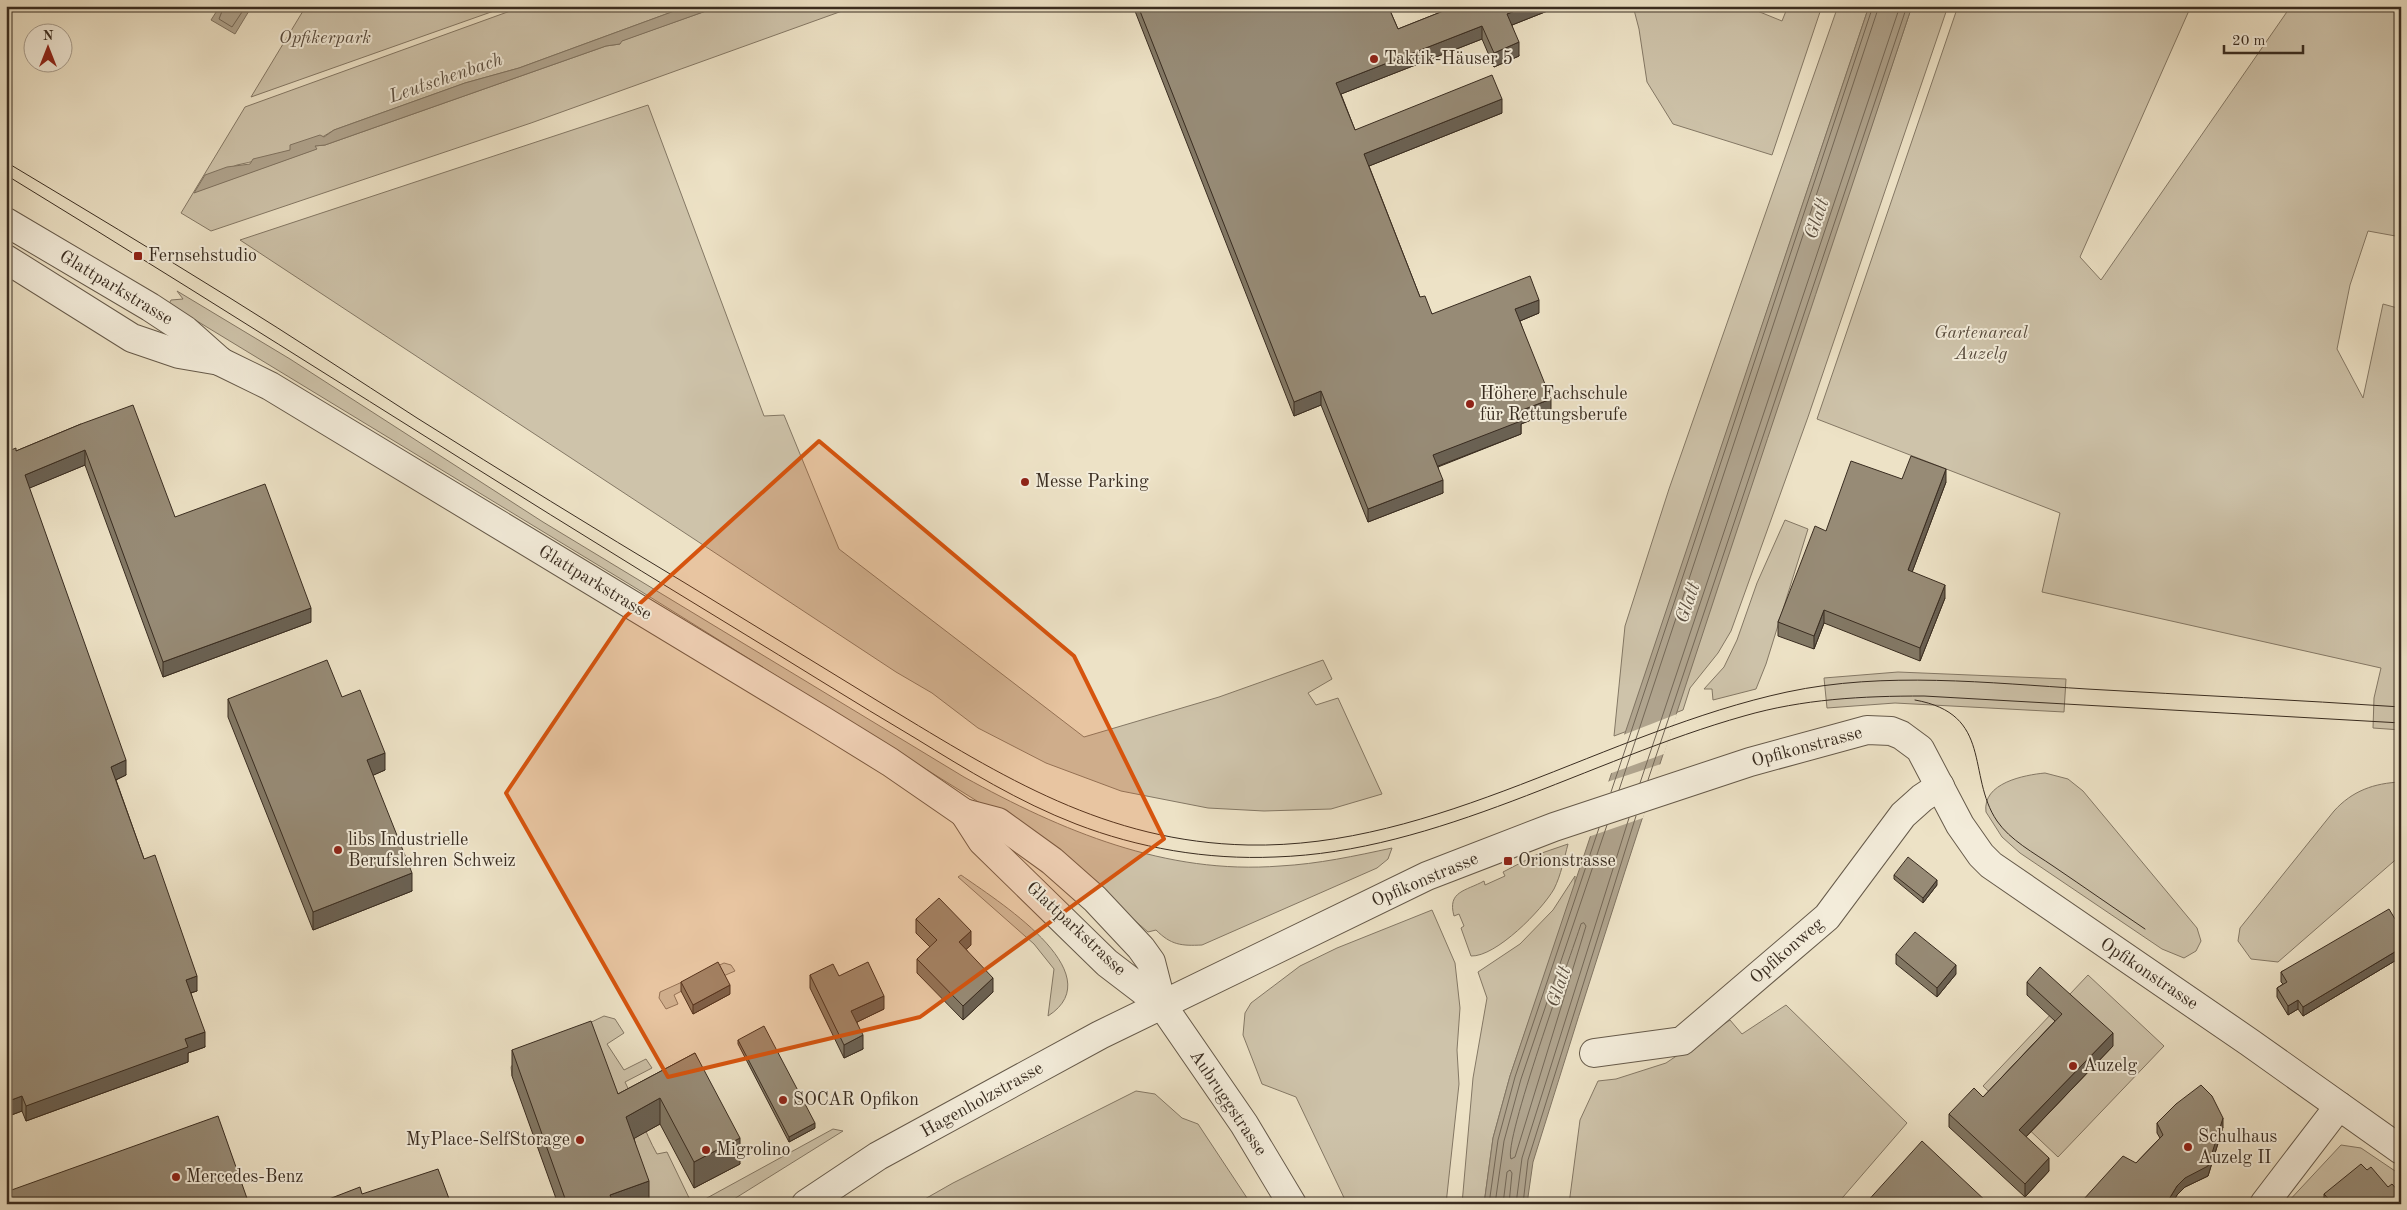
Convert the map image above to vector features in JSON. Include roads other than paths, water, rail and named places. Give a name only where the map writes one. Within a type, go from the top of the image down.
[{"type":"street","name":"Glattparkstrasse","points":[[6,222],[150,306],[184,330],[221,362],[270,386],[805,710],[890,762],[964,813],[998,822],[1052,860],[1095,899],[1141,948],[1151,962],[1162,1004]]},
{"type":"street","name":"Glattparkstrasse","points":[[6,258],[132,338],[179,354],[221,362]]},
{"type":"street","name":"Opfikonstrasse","points":[[1162,1004],[1427,876],[1554,827],[1714,774],[1854,733],[1878,729],[1891,731],[1912,742],[1927,759],[1960,825],[1981,855],[1991,865],[2401,1150]]},
{"type":"street","name":"Opfikonweg","points":[[1594,1053],[1682,1041],[1827,917],[1903,816],[1922,798],[1940,786]]},
{"type":"street","name":"Glattparkstrasse","points":[[964,813],[982,841],[1107,963],[1162,1004]]},
{"type":"street","name":"Hagenholzstrasse","points":[[806,1204],[878,1156],[1100,1035],[1162,1004]]},
{"type":"street","name":"Aubruggstrasse","points":[[1162,1004],[1244,1124],[1292,1204]]},
{"type":"street","points":[[2264,1204],[2339,1106]]},
{"type":"water","points":[[220,6],[252,6],[235,34],[211,20]]},
{"type":"water","points":[[688,6],[720,6],[622,41],[620,44],[606,46],[325,145],[315,146],[317,149],[194,193],[205,175],[227,167],[250,164],[253,159],[290,150],[290,145],[320,135],[324,137],[334,130],[465,83],[519,68]]},
{"type":"water","name":"Glatt","points":[[1869,6],[1912,6],[1578,1017],[1533,1162],[1527,1204],[1484,1204],[1493,1138],[1510,1076]]},
{"type":"tram line","points":[[6,162],[230,298],[551,501],[972,757],[1058,801],[1102,818],[1148,832],[1196,841],[1248,845],[1318,841],[1386,828],[1454,809],[1653,733],[1720,710],[1787,692],[1861,682],[1937,680],[2401,707]]},
{"type":"tram line","points":[[6,175],[642,571],[869,711],[974,773],[1014,796],[1076,824],[1148,846],[1198,854],[1275,857],[1336,851],[1395,839],[1454,822],[1686,734],[1766,710],[1811,702],[1924,696],[2401,723]]},
{"type":"tram line","points":[[1915,700],[1940,707],[1957,718],[1967,732],[1974,749],[1988,803],[2002,828],[2030,851],[2145,929]]},
{"type":"place","name":"Taktik-Häuser 5","points":[[1374,59]]},
{"type":"place","name":"Fernsehstudio","points":[[138,256]]},
{"type":"place","name":"Höhere Fachschule für Rettungsberufe","points":[[1470,404]]},
{"type":"place","name":"Messe Parking","points":[[1025,482]]},
{"type":"place","name":"libs Industrielle Berufslehren Schweiz","points":[[338,850]]},
{"type":"place","name":"Orionstrasse","points":[[1508,861]]},
{"type":"place","name":"Auzelg","points":[[2073,1066]]},
{"type":"place","name":"SOCAR Opfikon","points":[[783,1100]]},
{"type":"place","name":"MyPlace-SelfStorage","points":[[580,1140]]},
{"type":"place","name":"Schulhaus Auzelg II","points":[[2188,1147]]},
{"type":"place","name":"Migrolino","points":[[706,1150]]},
{"type":"place","name":"Mercedes-Benz","points":[[176,1177]]},
{"type":"park label","name":"Opfikerpark","points":[[325,38]]},
{"type":"park label","name":"Gartenareal Auzelg","points":[[1981,343]]},
{"type":"water label","name":"Leutschenbach","points":[[446,79]]}]
